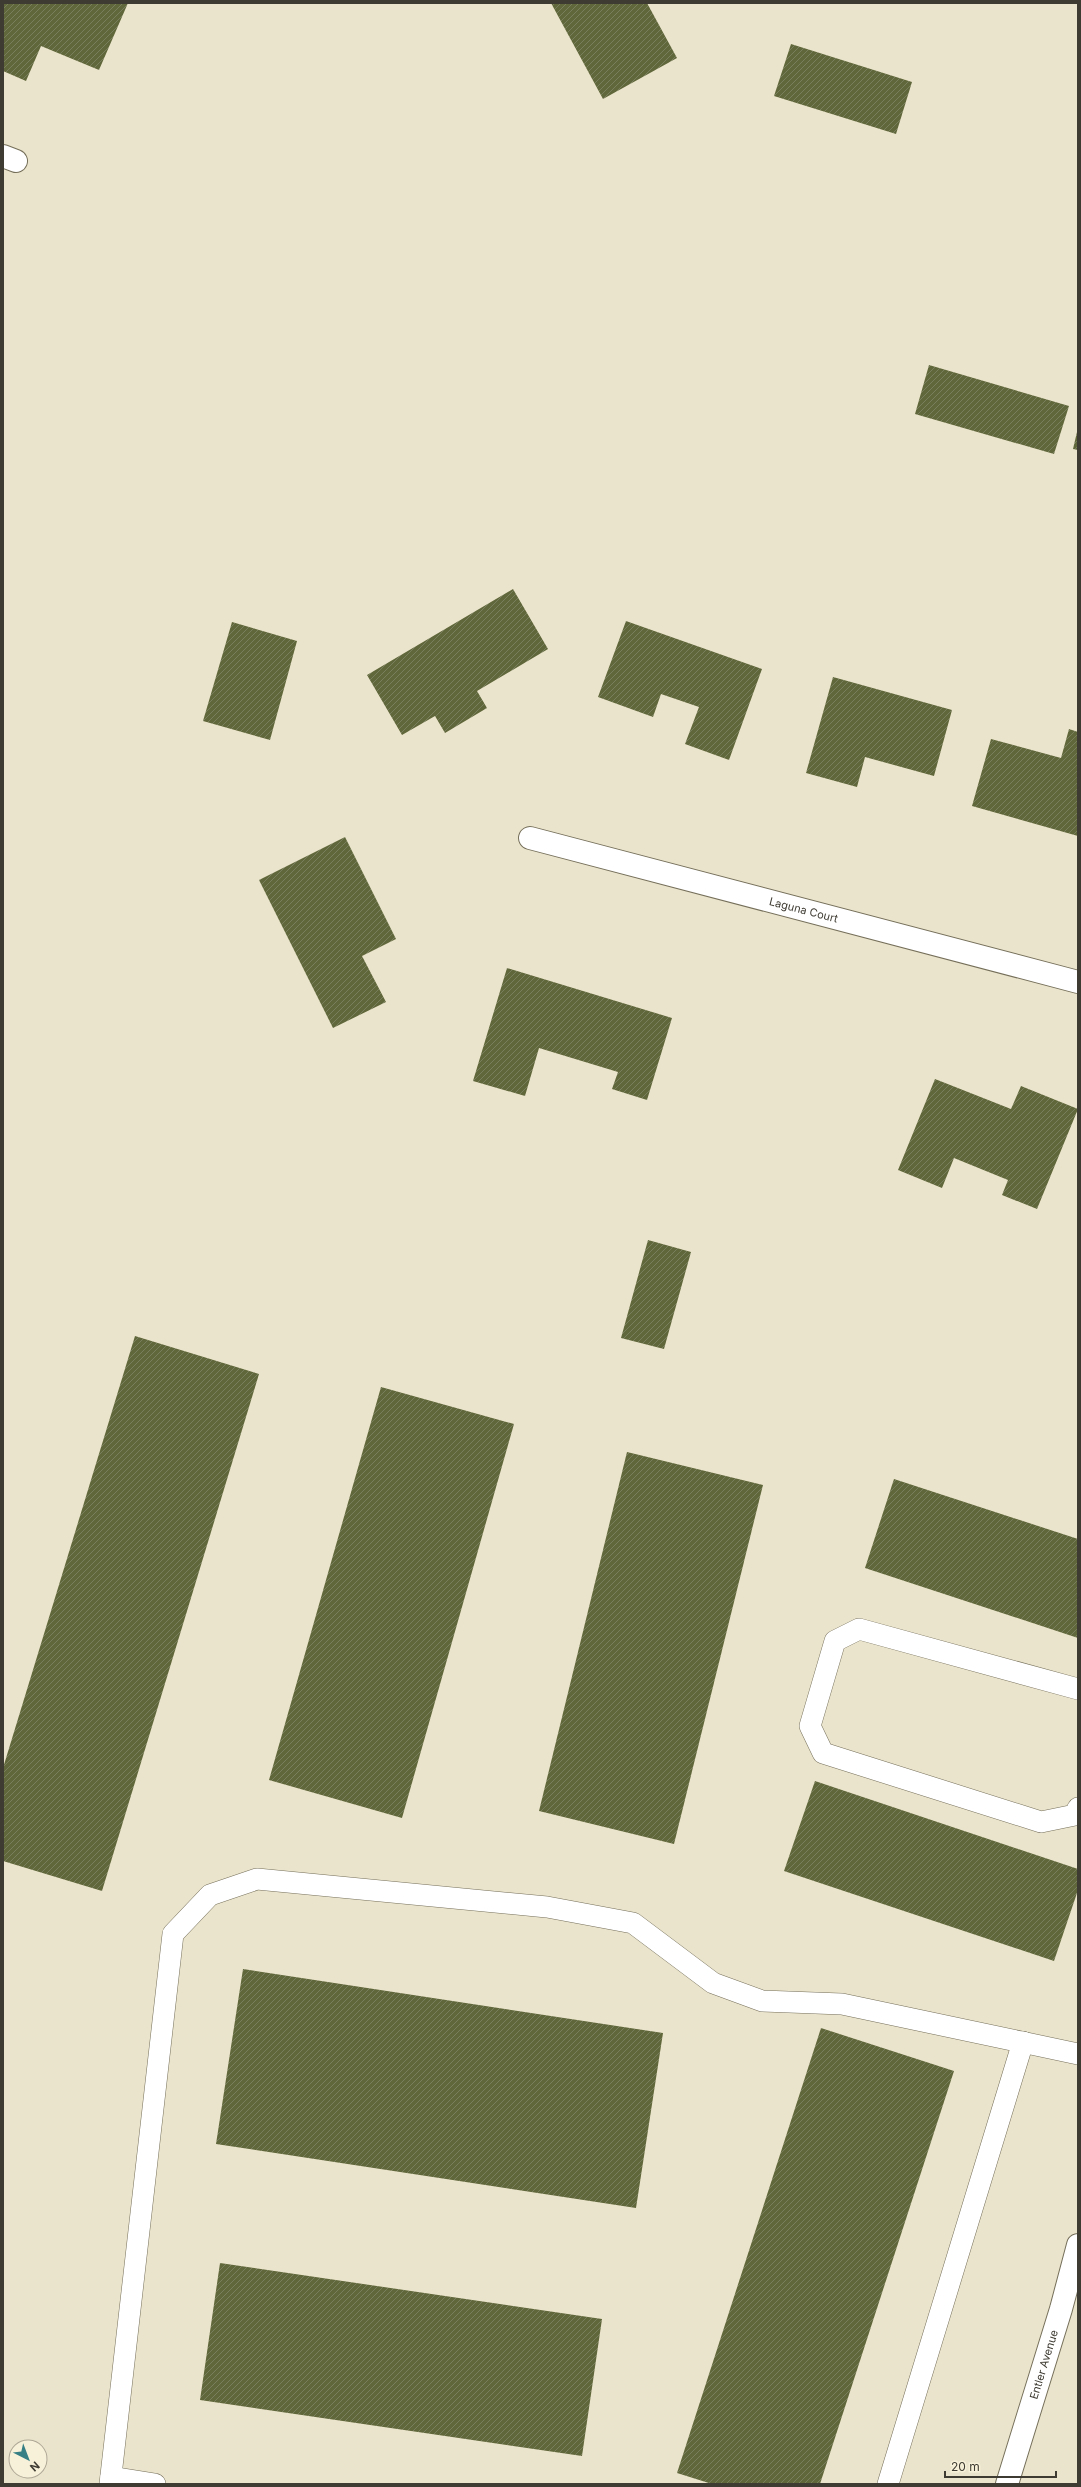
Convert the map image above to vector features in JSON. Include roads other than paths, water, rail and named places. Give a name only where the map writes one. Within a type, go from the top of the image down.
[{"type":"street","name":"Laguna Court","points":[[530,838],[1078,982]]},
{"type":"street","name":"Entler Avenue","points":[[1007,2484],[1061,2309],[1078,2245]]},
{"type":"lane","points":[[1078,1689],[859,1629],[835,1641],[810,1726],[823,1753],[1034,1820],[1041,1822],[1075,1815],[1078,1808]]},
{"type":"lane","points":[[155,2484],[111,2481],[173,1934],[210,1894],[257,1879],[546,1907],[594,1915],[633,1923],[713,1983],[762,2001],[842,2004],[1078,2054]]},
{"type":"lane","points":[[888,2484],[1023,2042]]}]
